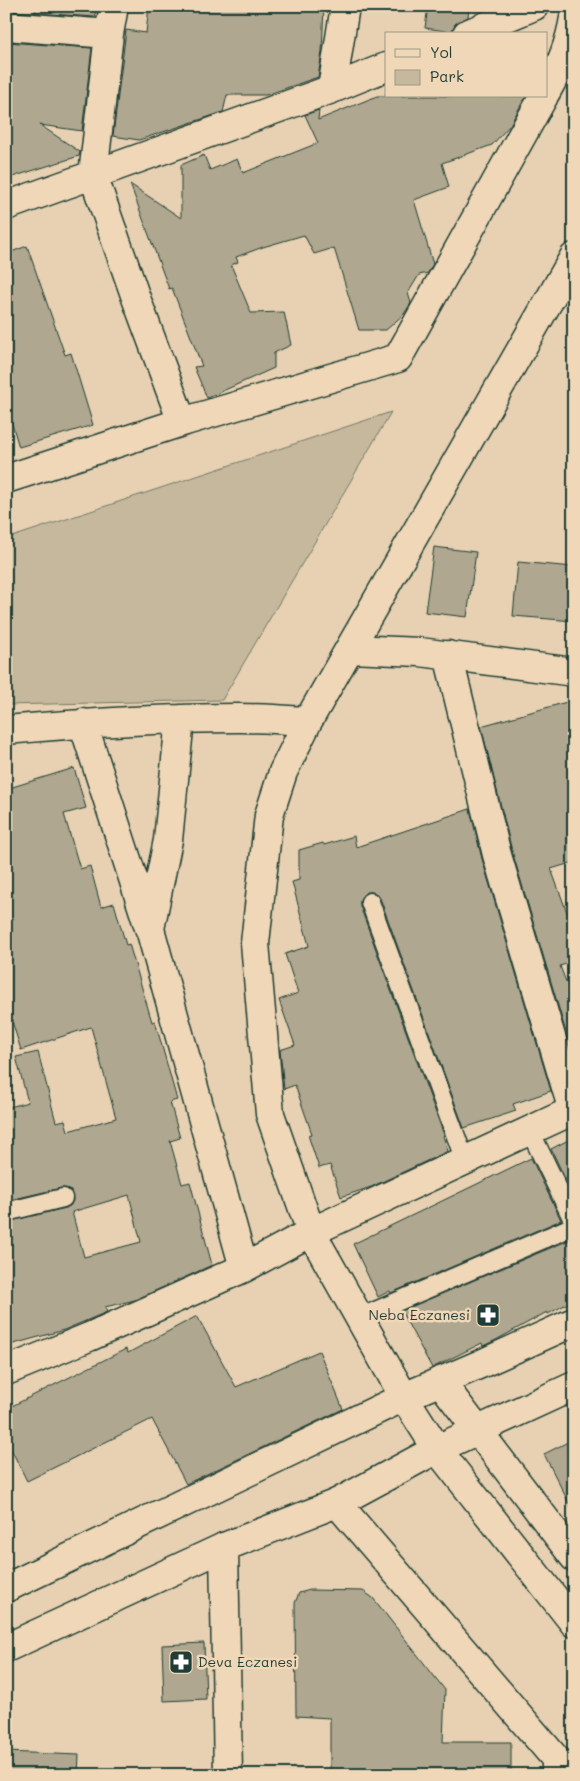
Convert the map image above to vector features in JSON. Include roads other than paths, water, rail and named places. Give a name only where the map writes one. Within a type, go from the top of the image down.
[{"type":"street","points":[[114,6],[109,34],[93,175],[182,422]]},
{"type":"street","points":[[332,89],[345,6]]},
{"type":"street","points":[[472,32],[534,6]]},
{"type":"street","points":[[548,88],[555,76],[574,18]]},
{"type":"street","points":[[6,26],[109,34]]},
{"type":"street","points":[[6,206],[332,89],[385,67]]},
{"type":"street","points":[[6,479],[182,422],[398,358],[543,98]]},
{"type":"street","points":[[574,257],[308,721],[283,772],[269,815],[255,943],[270,1114],[311,1232],[404,1397],[437,1449],[574,1623]]},
{"type":"street","points":[[350,649],[420,652],[574,672]]},
{"type":"street","points":[[6,1371],[89,1337],[244,1268],[311,1232],[573,1110],[497,856],[448,655]]},
{"type":"street","points":[[6,730],[83,723],[180,719],[241,718],[308,721]]},
{"type":"street","points":[[150,929],[168,840],[180,719]]},
{"type":"street","points":[[83,723],[150,929],[244,1268]]},
{"type":"street","points":[[6,1588],[404,1397],[574,1322]]},
{"type":"street","points":[[440,1382],[574,1557]]},
{"type":"street","points":[[6,1648],[224,1547],[337,1503],[437,1449],[574,1386]]},
{"type":"street","points":[[337,1503],[559,1770]]},
{"type":"street","points":[[224,1547],[228,1775]]},
{"type":"lane","points":[[370,902],[465,1161]]},
{"type":"lane","points":[[530,1131],[574,1222]]},
{"type":"lane","points":[[6,1212],[63,1198]]},
{"type":"lane","points":[[359,1318],[574,1226]]},
{"type":"place","name":"Neba Eczanesi","points":[[488,1315]]},
{"type":"place","name":"Deva Eczanesi","points":[[181,1662]]}]
